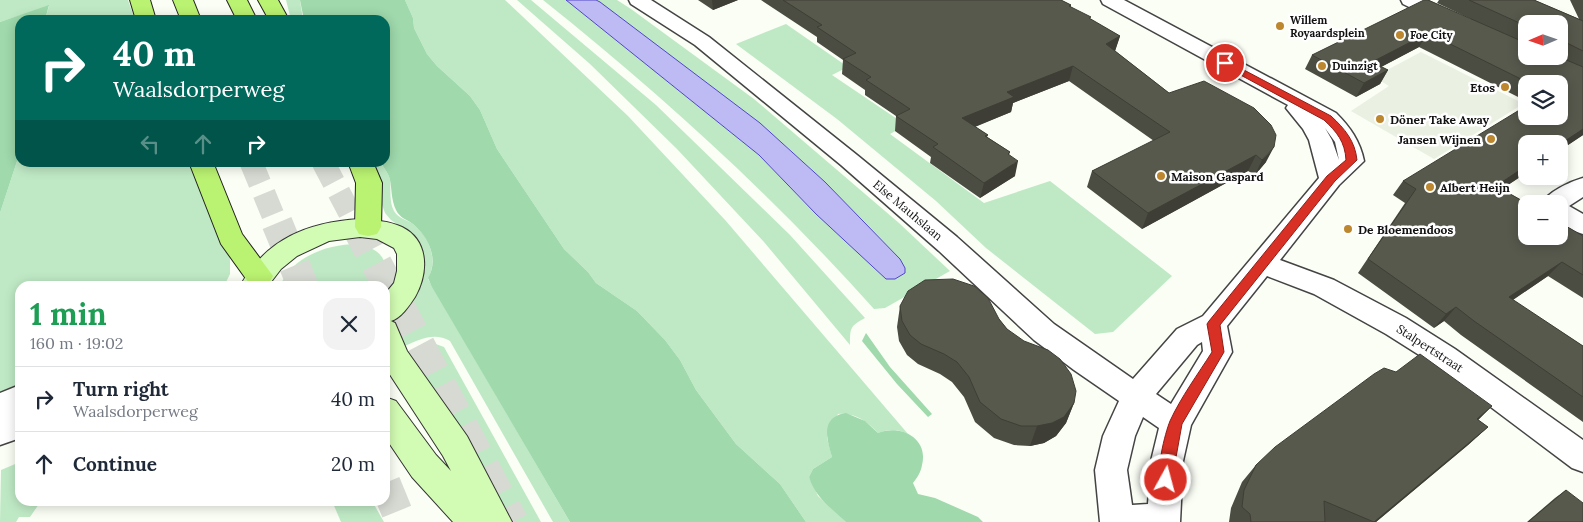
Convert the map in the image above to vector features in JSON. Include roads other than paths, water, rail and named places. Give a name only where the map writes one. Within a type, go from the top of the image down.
[{"type":"main road","points":[[140,0],[144,15]]},
{"type":"main road","points":[[182,0],[189,15]]},
{"type":"main road","points":[[236,0],[244,15]]},
{"type":"main road","points":[[268,0],[276,15]]},
{"type":"main road","points":[[203,167],[230,237],[257,281],[277,257],[314,235],[342,228],[368,228],[383,230],[395,236],[405,244],[411,254],[412,265],[410,278],[404,291],[390,306]]},
{"type":"main road","points":[[362,167],[369,184],[368,228]]},
{"type":"main road","points":[[390,345],[394,356],[456,446],[494,522]]},
{"type":"main road","points":[[390,418],[424,466],[476,522]]},
{"type":"street","name":"Else Mauhslaan","points":[[638,0],[702,41],[849,160],[948,244],[1044,332],[1084,362],[1176,423]]},
{"type":"street","points":[[1110,0],[1286,97],[1311,121],[1318,132],[1326,150],[1331,179],[1213,324],[1187,337],[1136,397],[1119,436],[1111,470],[1117,522],[1163,520],[1167,461],[1176,423],[1218,352],[1213,324]]},
{"type":"street","points":[[1410,0],[1461,24]]},
{"type":"street","points":[[1568,195],[1583,186]]},
{"type":"street","points":[[1568,216],[1583,225]]},
{"type":"street","name":"Stalpertstraat","points":[[1262,264],[1324,287],[1396,326],[1446,357],[1583,458]]},
{"type":"street","points":[[0,406],[15,400]]},
{"type":"street","points":[[0,432],[15,426]]},
{"type":"water","points":[[566,0],[596,0],[600,2],[760,123],[825,182],[900,259],[905,268],[905,273],[895,279],[886,279],[816,214],[759,155]]},
{"type":"tunnel","points":[[253,167],[277,225]]},
{"type":"tunnel","points":[[326,167],[356,225]]},
{"type":"tunnel","points":[[277,223],[301,281]]},
{"type":"tunnel","points":[[355,223],[386,281]]},
{"type":"tunnel","points":[[390,289],[513,522]]},
{"type":"tunnel","points":[[390,495],[401,522]]},
{"type":"place","name":"Willem Royaardsplein","points":[[1280,26]]},
{"type":"place","name":"Foe City","points":[[1400,35]]},
{"type":"place","name":"Duinzigt","points":[[1322,66]]},
{"type":"place","name":"Etos","points":[[1505,87]]},
{"type":"place","name":"Döner Take Away","points":[[1380,119]]},
{"type":"place","name":"Jansen Wijnen","points":[[1491,139]]},
{"type":"place","name":"Maison Gaspard","points":[[1161,176]]},
{"type":"place","name":"Albert Heijn","points":[[1430,187]]},
{"type":"place","name":"De Bloemendoos","points":[[1348,229]]}]
